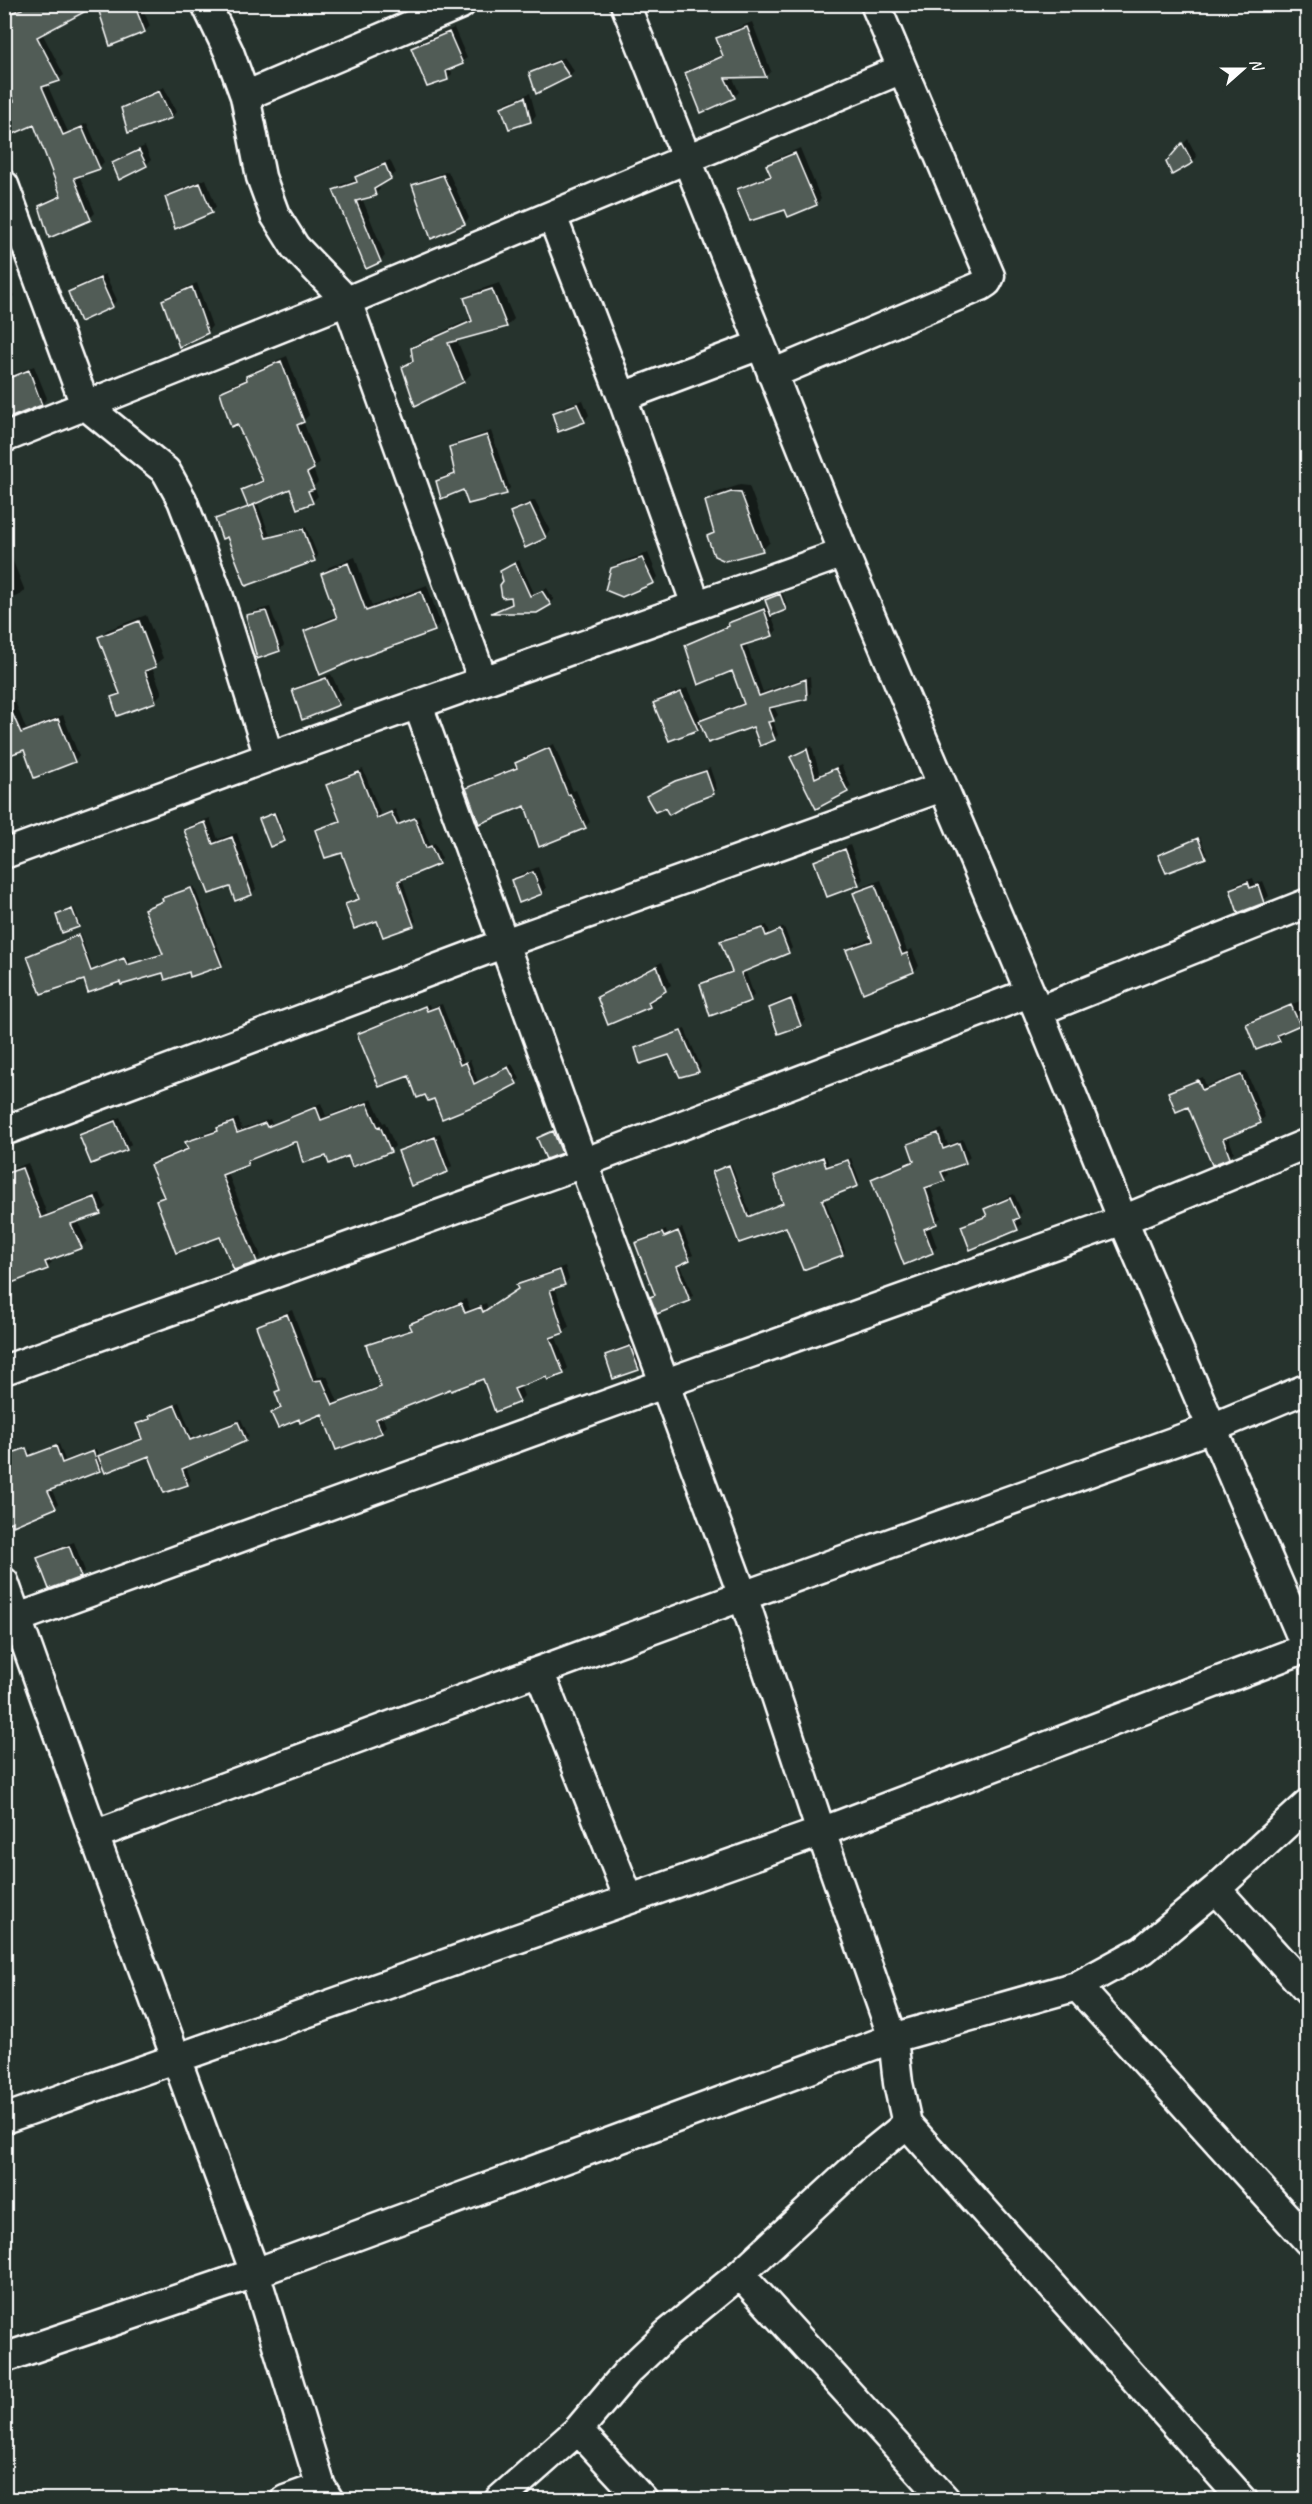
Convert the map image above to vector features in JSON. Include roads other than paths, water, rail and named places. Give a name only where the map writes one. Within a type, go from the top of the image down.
[{"type":"street","points":[[206,4],[229,52],[245,96],[261,177],[275,215],[295,248],[347,301],[483,681]]},
{"type":"street","points":[[245,96],[461,4]]},
{"type":"street","points":[[4,2119],[821,1832],[1307,1650],[1123,1220],[844,553],[626,4]]},
{"type":"street","points":[[772,374],[987,282],[990,276],[875,4]]},
{"type":"street","points":[[4,438],[347,301],[902,69]]},
{"type":"street","points":[[4,185],[85,405],[166,471],[182,500],[218,594],[269,757]]},
{"type":"street","points":[[552,216],[622,397],[696,605]]},
{"type":"street","points":[[622,397],[760,345]]},
{"type":"street","points":[[4,854],[269,757],[844,553]]},
{"type":"street","points":[[418,705],[583,1163],[743,1596],[821,1832],[893,2038],[898,2083],[907,2124],[1243,2499]]},
{"type":"street","points":[[4,1131],[505,943],[942,787]]},
{"type":"street","points":[[6,1372],[160,1313],[1308,903]]},
{"type":"street","points":[[18,1618],[1123,1220],[1308,1143]]},
{"type":"street","points":[[94,1835],[743,1596],[1212,1428],[1308,1388]]},
{"type":"street","points":[[4,1582],[255,2273],[325,2493],[285,2499]]},
{"type":"street","points":[[539,1671],[629,1899]]},
{"type":"street","points":[[4,2358],[255,2273],[893,2038],[1077,1986],[1143,1950],[1216,1889],[1308,1804]]},
{"type":"street","points":[[1216,1889],[1308,1990]]},
{"type":"street","points":[[1077,1986],[1308,2241]]},
{"type":"street","points":[[499,2499],[579,2430],[628,2371],[667,2334],[740,2274],[864,2159],[907,2124]]},
{"type":"street","points":[[740,2274],[946,2499]]},
{"type":"street","points":[[579,2430],[643,2499]]}]
